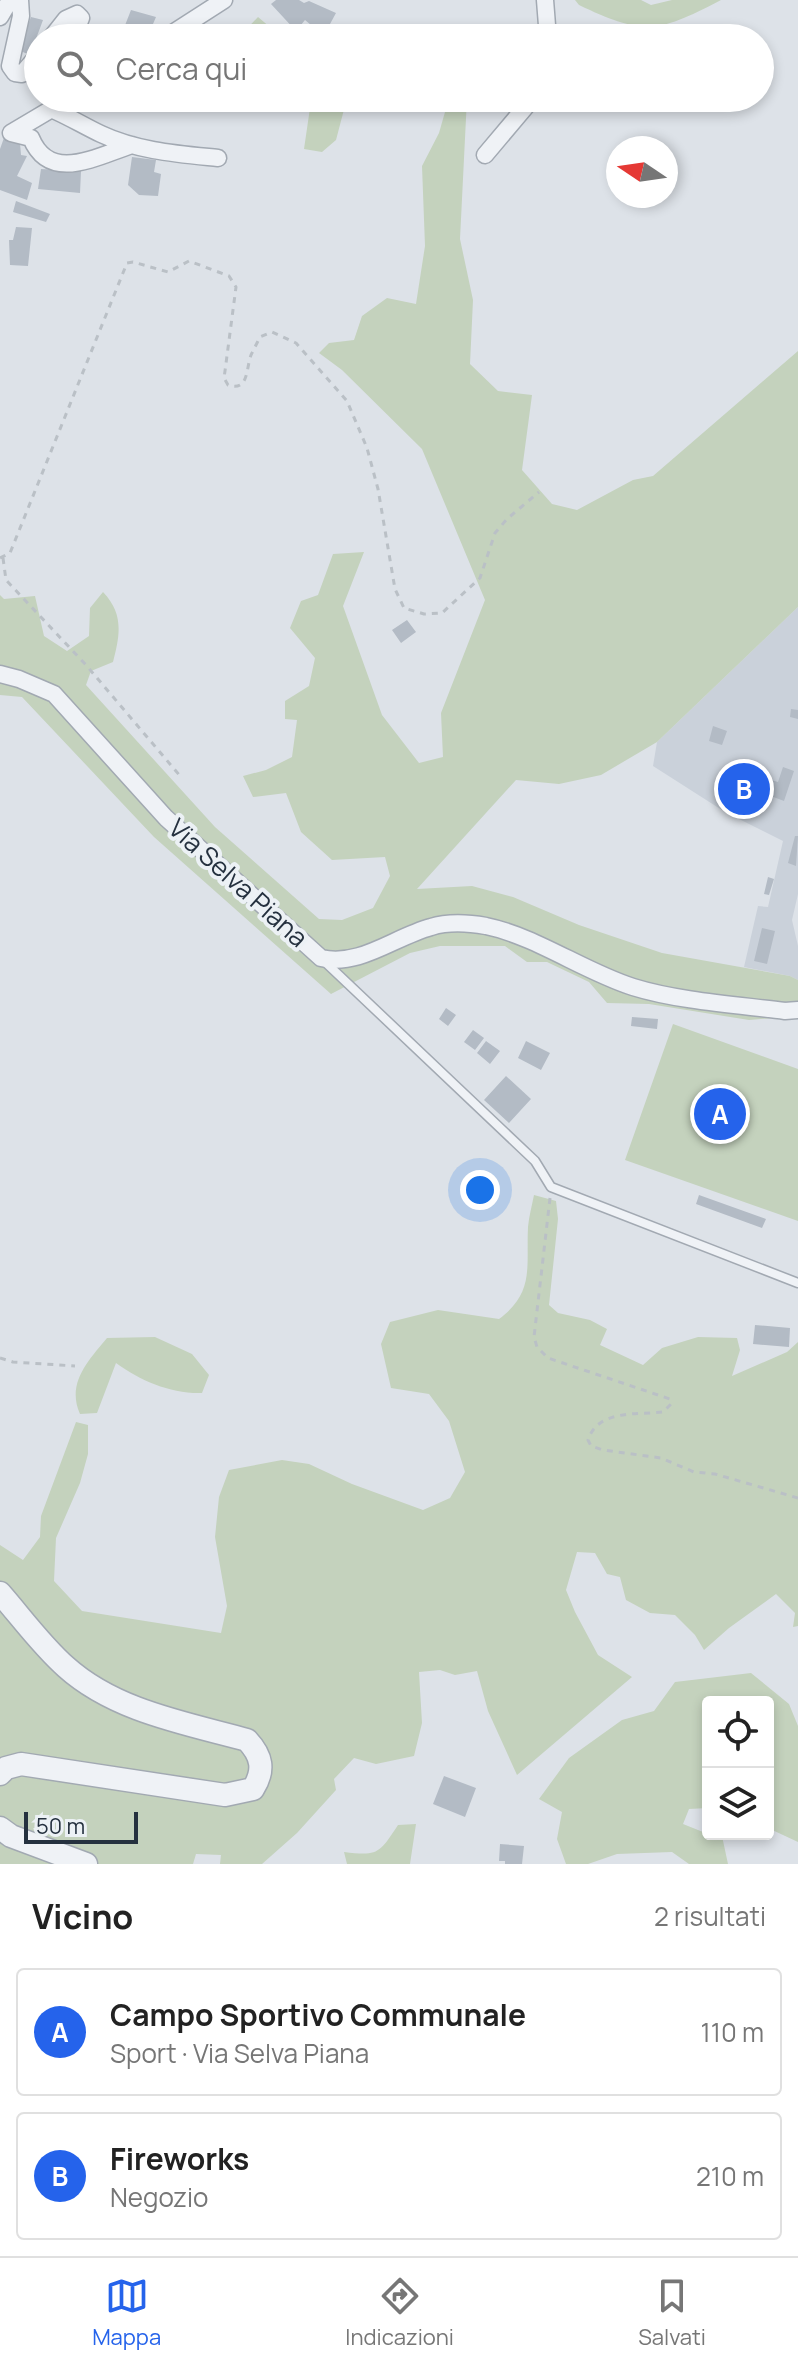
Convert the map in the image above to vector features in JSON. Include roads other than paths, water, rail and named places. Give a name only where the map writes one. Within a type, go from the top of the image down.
[{"type":"street","points":[[0,17],[10,0]]},
{"type":"street","points":[[20,0],[21,16],[10,66],[15,73],[24,72]]},
{"type":"street","points":[[187,24],[224,0]]},
{"type":"street","points":[[545,0],[547,24]]},
{"type":"street","points":[[62,24],[77,14],[81,18],[79,24]]},
{"type":"street","points":[[41,112],[11,133],[31,138],[37,153],[54,163],[78,163],[132,145]]},
{"type":"street","points":[[65,112],[102,135],[132,145],[218,158]]},
{"type":"street","points":[[485,155],[523,112]]},
{"type":"street","name":"Via Selva Piana","points":[[0,674],[54,694],[166,818],[321,958],[349,959],[432,926],[487,926],[634,987],[706,1000],[798,1010]]},
{"type":"street","points":[[0,1593],[65,1667],[96,1689],[136,1708],[247,1740],[257,1751],[262,1764],[253,1789],[225,1795],[21,1764],[6,1768],[0,1774]]},
{"type":"street","points":[[0,1828],[11,1836],[86,1864]]},
{"type":"lane","points":[[321,958],[535,1161],[551,1187],[798,1283]]},
{"type":"place","name":"Fireworks","points":[[744,789]]},
{"type":"place","name":"Campo Sportivo Communale","points":[[720,1114]]}]
